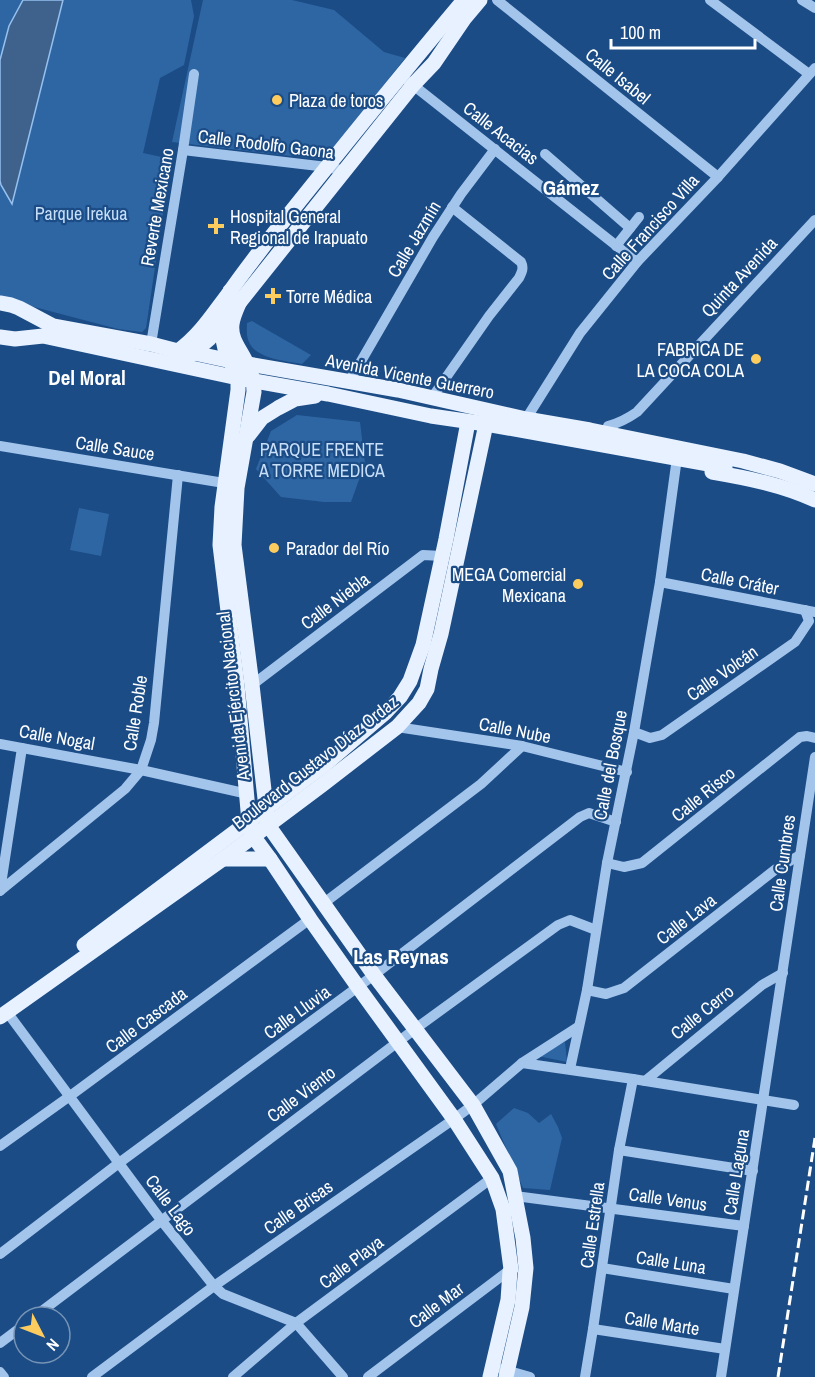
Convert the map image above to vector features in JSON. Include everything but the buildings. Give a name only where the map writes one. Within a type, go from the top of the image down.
[{"type":"main road","points":[[177,358],[194,353],[223,323],[235,296],[327,167],[464,0]]},
{"type":"main road","points":[[177,358],[345,171],[413,85],[434,63],[480,0]]},
{"type":"main road","points":[[424,47],[434,63]]},
{"type":"main road","name":"Avenida Ejército Nacional","points":[[235,296],[232,334],[235,344],[248,364],[254,381],[254,392],[237,488],[234,545],[267,817],[374,975],[473,1105],[510,1171],[523,1238],[518,1268]]},
{"type":"main road","name":"Avenida Vicente Guerrero","points":[[0,303],[12,304],[53,326],[151,344],[177,358]]},
{"type":"main road","points":[[23,338],[30,313]]},
{"type":"main road","points":[[223,323],[222,335],[225,349],[238,378]]},
{"type":"main road","name":"Avenida Vicente Guerrero","points":[[1,340],[43,336],[177,358],[238,378],[431,416],[577,441],[780,471],[815,484]]},
{"type":"main road","name":"Avenida Vicente Guerrero","points":[[194,353],[398,390],[526,419],[590,430],[742,466],[815,495]]},
{"type":"main road","name":"Avenida Ejército Nacional","points":[[238,378],[224,483],[220,545],[251,829],[310,919],[454,1119],[492,1178],[503,1209],[518,1268],[522,1307],[507,1374]]},
{"type":"main road","points":[[246,439],[262,418],[278,408],[295,399],[328,394]]},
{"type":"main road","name":"Boulevard Gustavo Díaz Ordaz","points":[[2,1012],[267,817],[400,697],[410,681],[423,645],[468,422]]},
{"type":"main road","name":"Boulevard Gustavo Díaz Ordaz","points":[[267,817],[322,785],[397,727],[419,703],[427,689],[486,424]]},
{"type":"main road","points":[[590,430],[608,426],[633,429],[752,454],[815,475]]},
{"type":"main road","points":[[577,441],[676,465],[746,478],[796,492],[815,500]]},
{"type":"main road","name":"Boulevard Gustavo Díaz Ordaz","points":[[2,1012],[224,859],[251,829]]},
{"type":"main road","points":[[224,859],[270,859]]},
{"type":"main road","name":"Avenida Ejército Nacional","points":[[491,1372],[508,1300],[510,1271],[518,1268]]},
{"type":"street","name":"Calle Isabel","points":[[497,0],[718,177]]},
{"type":"street","points":[[710,0],[812,71]]},
{"type":"street","points":[[802,0],[815,8]]},
{"type":"street","name":"Calle Francisco Villa","points":[[526,419],[580,333],[638,262],[718,177],[812,71]]},
{"type":"street","name":"Reverte Mexicano","points":[[151,344],[194,74]]},
{"type":"street","name":"Calle Acacias","points":[[400,76],[638,262]]},
{"type":"street","name":"Calle Jazmín","points":[[349,382],[452,207],[495,149]]},
{"type":"street","name":"Calle Rodolfo Gaona","points":[[183,150],[345,171]]},
{"type":"street","points":[[545,154],[630,228]]},
{"type":"street","points":[[431,399],[489,316],[519,278],[523,266],[452,207]]},
{"type":"street","points":[[616,246],[639,217]]},
{"type":"street","name":"Quinta Avenida","points":[[608,426],[628,419],[637,412],[815,220]]},
{"type":"street","name":"Calle Sauce","points":[[0,446],[224,483]]},
{"type":"street","name":"Calle del Bosque","points":[[570,1069],[587,990],[608,863],[627,772],[660,582],[676,465]]},
{"type":"street","name":"Calle Roble","points":[[0,891],[125,789],[141,770],[149,749],[154,723],[178,475]]},
{"type":"street","name":"Calle Niebla","points":[[252,685],[423,555],[442,556]]},
{"type":"street","name":"Calle Cráter","points":[[660,582],[810,611]]},
{"type":"street","name":"Calle Volcán","points":[[634,732],[650,738],[662,735],[795,642],[809,621],[810,611]]},
{"type":"street","name":"Calle Nube","points":[[397,727],[522,746],[627,772]]},
{"type":"street","name":"Calle Risco","points":[[608,863],[624,867],[642,863],[800,737],[815,738]]},
{"type":"street","name":"Calle Nogal","points":[[0,744],[141,770],[248,795]]},
{"type":"street","points":[[324,903],[482,784],[522,746]]},
{"type":"street","points":[[0,891],[22,748]]},
{"type":"street","name":"Calle Cumbres","points":[[783,973],[815,757]]},
{"type":"street","name":"Calle Lluvia","points":[[0,1254],[374,975],[580,817],[589,813],[616,822]]},
{"type":"street","name":"Calle Lava","points":[[587,990],[606,994],[624,988],[776,869],[800,855]]},
{"type":"street","name":"Calle Cascada","points":[[0,1146],[310,919]]},
{"type":"street","name":"Calle Viento","points":[[50,1305],[415,1029],[558,925],[570,920],[596,930]]},
{"type":"street","name":"Calle Cerro","points":[[645,1081],[762,985],[783,973]]},
{"type":"street","name":"Calle Laguna","points":[[721,1377],[783,973]]},
{"type":"street","name":"Calle Lago","points":[[2,1012],[70,1096],[161,1220],[214,1286],[223,1294],[296,1323],[343,1377]]},
{"type":"street","name":"Calle Brisas","points":[[92,1377],[214,1286],[454,1119],[522,1063],[578,1027]]},
{"type":"street","points":[[522,1063],[633,1078],[795,1106]]},
{"type":"street","name":"Calle Estrella","points":[[585,1377],[619,1150],[633,1078]]},
{"type":"street","points":[[619,1150],[753,1171]]},
{"type":"street","name":"Calle Playa","points":[[233,1377],[296,1323],[492,1178]]},
{"type":"street","name":"Calle Venus","points":[[515,1196],[744,1226]]},
{"type":"street","name":"Calle Mar","points":[[368,1377],[518,1268]]},
{"type":"street","name":"Calle Luna","points":[[602,1268],[735,1290]]},
{"type":"street","name":"Calle Marte","points":[[594,1329],[725,1349]]},
{"type":"street","points":[[0,1372],[4,1377]]},
{"type":"street","points":[[491,1372],[530,1377]]},
{"type":"green space","name":"Parque Irekua","points":[[0,0],[191,0],[194,16],[184,65],[160,78],[143,153],[171,159],[146,328],[142,332],[118,329],[0,298]]},
{"type":"green space","name":"Plaza de toros","points":[[203,0],[292,0],[334,10],[384,52],[405,58],[325,160],[172,142]]},
{"type":"green space","points":[[252,321],[311,355],[302,364],[272,358],[258,352],[247,337],[247,323]]},
{"type":"green space","name":"PARQUE FRENTE A TORRE MEDICA","points":[[297,415],[360,422],[365,463],[351,502],[324,502],[281,497],[256,469],[271,431]]},
{"type":"green space","points":[[79,508],[109,514],[101,556],[70,550]]},
{"type":"green space","points":[[565,1042],[567,1062],[538,1056]]},
{"type":"green space","points":[[514,1108],[528,1113],[539,1123],[551,1114],[558,1127],[562,1138],[550,1190],[523,1188],[496,1124]]},
{"type":"shaded area","points":[[23,0],[63,0],[12,204],[0,181],[0,60],[9,26]]},
{"type":"railway","points":[[778,1377],[815,1138]]},
{"type":"place","name":"Plaza de toros","points":[[277,100]]},
{"type":"place","name":"Hospital General Regional de Irapuato","points":[[216,226]]},
{"type":"place","name":"Torre Médica","points":[[273,296]]},
{"type":"place","name":"FABRICA DE LA COCA COLA","points":[[756,359]]},
{"type":"place","name":"Parador del Río","points":[[274,548]]},
{"type":"place","name":"MEGA Comercial Mexicana","points":[[578,584]]},
{"type":"district","name":"Gámez","points":[[571,187]]},
{"type":"district","name":"Del Moral","points":[[87,377]]},
{"type":"district","name":"Las Reynas","points":[[401,956]]}]
